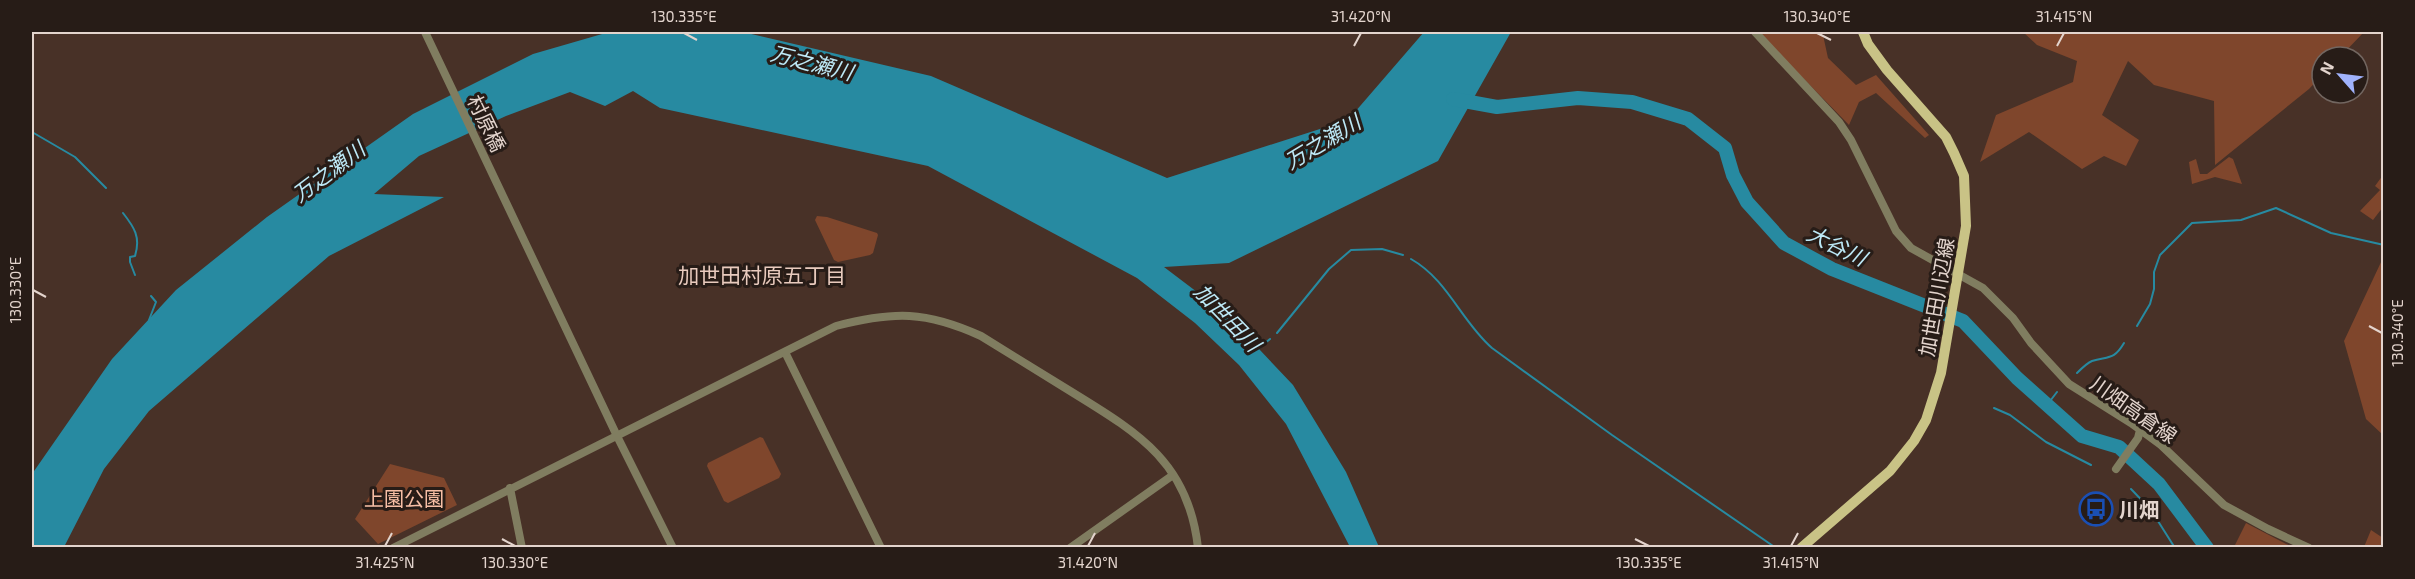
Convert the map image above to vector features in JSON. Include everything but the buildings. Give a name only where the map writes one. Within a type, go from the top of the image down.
[{"type":"main road","name":"加世田川辺線","points":[[1801,548],[1890,471],[1914,441],[1935,398],[1966,226],[1964,176],[1946,137],[1887,70],[1868,44],[1863,32]]},
{"type":"street","name":"村原橋","points":[[424,32],[617,436],[674,548]]},
{"type":"street","name":"川畑高倉線","points":[[1755,32],[1839,122],[1851,140],[1901,239],[1958,279],[1983,288],[2001,304],[2049,364],[2069,384],[2168,452],[2224,505],[2309,548]]},
{"type":"street","points":[[393,548],[836,326],[858,320],[900,315],[924,316],[955,324],[981,336],[1130,428],[1155,452],[1173,475],[1187,500],[1194,522],[1197,548]]},
{"type":"street","points":[[785,352],[881,548]]},
{"type":"street","points":[[2116,469],[2139,434]]},
{"type":"street","points":[[1070,548],[1173,475]]},
{"type":"street","points":[[510,488],[522,548]]},
{"type":"green space","points":[[1758,32],[1818,32],[1823,35],[1828,58],[1856,85],[1876,75],[1929,135],[1925,138],[1876,93],[1859,102],[1849,125]]},
{"type":"green space","points":[[2023,32],[2364,32],[2352,45],[2310,45],[2310,88],[2215,165],[2214,101],[2154,85],[2128,61],[2102,115],[2139,140],[2126,166],[2104,156],[2082,169],[2029,132],[1980,162],[1996,115],[2073,82],[2077,61],[2037,45]]},
{"type":"green space","points":[[2229,157],[2233,159],[2242,184],[2215,177],[2192,184],[2189,162],[2196,159],[2200,174],[2207,174]]},
{"type":"green space","points":[[2383,175],[2383,207],[2373,220],[2360,211],[2380,190],[2375,186]]},
{"type":"green space","points":[[817,216],[877,233],[873,253],[838,262],[834,260],[815,220]]},
{"type":"green space","points":[[2384,260],[2383,435],[2366,419],[2344,341]]},
{"type":"green space","points":[[760,437],[763,438],[781,474],[779,478],[728,503],[724,501],[707,466],[708,463]]},
{"type":"green space","name":"上園公園","points":[[390,464],[444,478],[457,505],[378,544],[355,519]]},
{"type":"green space","points":[[2246,523],[2292,547],[2234,547]]},
{"type":"green space","points":[[2371,530],[2383,538],[2383,547],[2364,547]]},
{"type":"water","points":[[609,32],[743,32],[931,76],[1167,178],[1348,120],[1424,32],[1511,32],[1438,161],[1229,263],[1164,267],[1226,314],[1293,385],[1346,472],[1379,547],[1350,547],[1286,424],[1239,365],[1195,323],[1137,278],[928,166],[660,108],[633,91],[605,106],[570,92],[506,116],[419,156],[374,194],[444,197],[329,256],[149,411],[104,469],[64,547],[32,547],[32,474],[112,359],[176,290],[267,217],[413,114],[533,54]]},
{"type":"waterway","name":"大谷川","points":[[1453,99],[1497,107],[1578,98],[1632,102],[1688,119],[1725,148],[1733,175],[1747,202],[1784,243],[1832,269],[1963,321],[2017,378],[2082,436],[2119,447],[2159,484],[2207,548]]},
{"type":"waterway","points":[[32,132],[75,157],[106,188]]},
{"type":"waterway","points":[[2137,326],[2150,304],[2154,289],[2154,272],[2160,255],[2192,223],[2241,220],[2276,208],[2331,233],[2384,245]]},
{"type":"waterway","points":[[123,213],[137,238],[135,256],[130,257],[135,275]]},
{"type":"waterway","points":[[1277,333],[1329,269],[1351,250],[1382,249],[1403,255]]},
{"type":"waterway","points":[[1411,259],[1435,278],[1471,326],[1492,348],[1612,435],[1776,548]]},
{"type":"waterway","points":[[149,320],[156,302],[151,296]]},
{"type":"waterway","name":"加世田川","points":[[1258,349],[1270,339]]},
{"type":"waterway","points":[[2077,373],[2090,362],[2114,355],[2124,343]]},
{"type":"waterway","points":[[2047,405],[2057,392]]},
{"type":"waterway","points":[[1994,408],[2010,415],[2046,442],[2091,465]]},
{"type":"waterway","points":[[2131,489],[2151,510],[2175,548]]},
{"type":"place","name":"川畑","points":[[2096,509]]},
{"type":"district","name":"加世田村原五丁目","points":[[762,274]]},
{"type":"water label","name":"万之瀬川","points":[[812,62]]},
{"type":"water label","name":"万之瀬川","points":[[1322,141]]},
{"type":"water label","name":"万之瀬川","points":[[328,171]]}]
